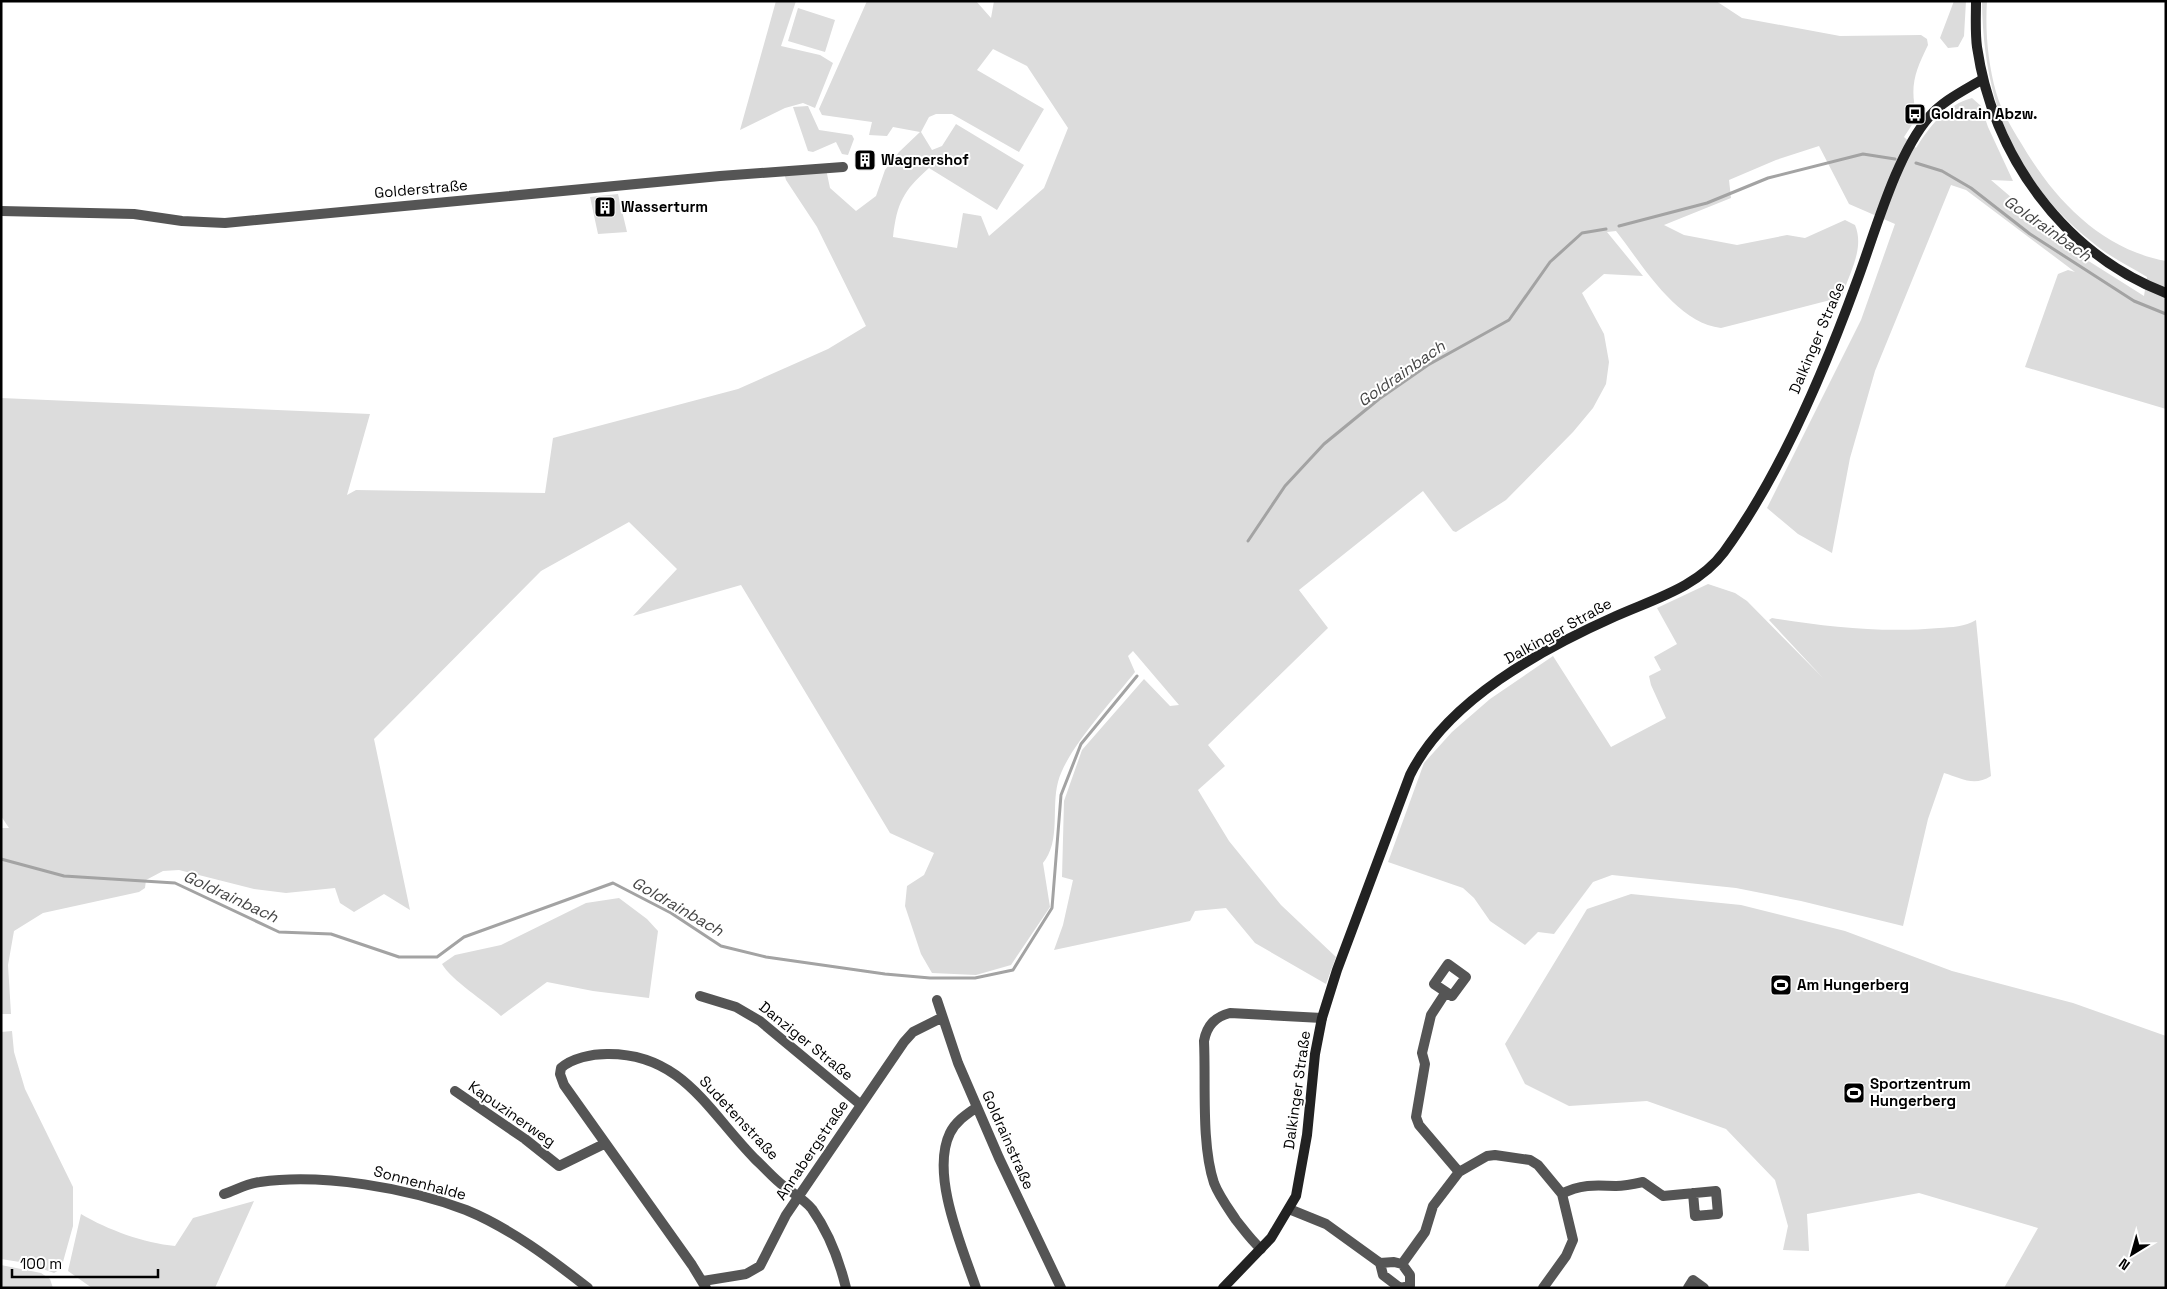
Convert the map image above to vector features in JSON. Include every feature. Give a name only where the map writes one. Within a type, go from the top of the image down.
[{"type":"street","points":[[1976,1],[1976,44],[1983,80],[2003,140],[2027,182],[2061,224],[2091,250],[2153,288],[2166,293]]},
{"type":"street","name":"Dalkinger Straße","points":[[1223,1288],[1261,1248],[1296,1196],[1307,1135],[1315,1054],[1322,1018],[1337,970],[1410,775],[1421,754],[1454,716],[1478,696],[1530,660],[1602,622],[1681,588],[1703,575],[1722,554],[1764,488],[1804,408],[1851,298],[1905,154],[1929,116],[1951,98],[1983,80]]},
{"type":"street","name":"Golderstraße","points":[[1,211],[134,214],[182,221],[225,223],[720,176],[843,167]]},
{"type":"street","points":[[1446,992],[1431,1016],[1422,1053],[1425,1064],[1416,1117],[1419,1125],[1459,1172]]},
{"type":"street","name":"Danziger Straße","points":[[700,996],[736,1007],[760,1021],[861,1105]]},
{"type":"street","name":"Goldrainstraße","points":[[936,1000],[941,1018],[977,1107],[1036,1239],[1061,1288]]},
{"type":"street","points":[[1261,1248],[1246,1233],[1214,1184],[1209,1158],[1206,1113],[1206,1031],[1219,1016],[1230,1013],[1322,1018]]},
{"type":"street","name":"Annabergstraße","points":[[704,1284],[746,1274],[760,1266],[798,1197],[904,1042],[913,1032],[941,1018]]},
{"type":"street","name":"Sudetenstraße","points":[[604,1144],[564,1085],[560,1074],[561,1068],[565,1064],[596,1054],[619,1054],[646,1058],[672,1070],[686,1082],[734,1138],[766,1170],[811,1207],[830,1239],[846,1288]]},
{"type":"street","name":"Kapuzinerweg","points":[[455,1092],[525,1139],[559,1166],[604,1144]]},
{"type":"street","points":[[976,1288],[951,1213],[946,1192],[944,1163],[945,1146],[950,1132],[962,1116],[977,1107]]},
{"type":"street","points":[[604,1144],[704,1284]]},
{"type":"street","points":[[1402,1264],[1425,1232],[1433,1206],[1459,1172],[1487,1156],[1495,1155],[1530,1160],[1538,1165],[1562,1194],[1573,1240],[1566,1256],[1546,1285],[1557,1288]]},
{"type":"street","name":"Sonnenhalde","points":[[224,1194],[260,1182],[330,1180],[351,1181],[422,1198],[466,1210],[516,1237],[588,1288]]},
{"type":"street","points":[[1562,1194],[1572,1188],[1603,1184],[1616,1186],[1643,1182],[1663,1196],[1693,1193]]},
{"type":"street","points":[[1289,1209],[1326,1224],[1380,1263],[1394,1262],[1402,1264],[1410,1276],[1406,1287],[1383,1275],[1380,1263]]},
{"type":"street","points":[[1688,1288],[1693,1280],[1704,1288]]},
{"type":"shaded area","points":[[776,1],[796,1],[781,46],[820,55],[833,63],[815,108],[803,103],[785,108],[740,130]]},
{"type":"shaded area","points":[[867,1],[976,1],[991,18],[994,1],[1716,1],[1742,18],[1840,36],[1921,35],[1927,39],[1928,45],[1915,80],[1914,96],[1917,117],[1904,137],[1916,148],[1940,117],[1954,106],[1972,98],[1981,106],[1988,127],[2013,181],[1991,180],[2079,255],[2144,296],[2147,277],[2105,252],[2065,218],[2042,192],[2023,165],[2008,135],[1997,104],[1989,72],[1984,37],[1982,1],[1987,1],[1988,47],[1996,92],[2017,137],[2034,163],[2064,201],[2100,233],[2142,255],[2166,261],[2166,409],[2025,367],[2058,274],[2068,270],[2075,272],[1966,190],[1951,185],[1875,371],[1850,458],[1832,553],[1798,534],[1767,508],[1861,320],[1895,224],[1849,204],[1819,146],[1776,160],[1729,180],[1731,198],[1664,225],[1684,235],[1737,245],[1787,235],[1805,238],[1845,220],[1855,225],[1858,243],[1855,261],[1842,297],[1721,328],[1705,324],[1689,315],[1661,290],[1616,231],[1607,232],[1643,276],[1604,274],[1582,293],[1604,334],[1609,362],[1606,384],[1593,408],[1573,432],[1506,500],[1456,532],[1453,531],[1423,491],[1299,590],[1328,628],[1208,745],[1225,766],[1198,790],[1229,841],[1281,905],[1336,957],[1326,984],[1255,943],[1226,908],[1195,911],[1190,921],[1054,950],[1063,925],[1073,880],[1062,877],[1064,801],[1082,750],[1144,679],[1170,706],[1179,705],[1133,651],[1128,656],[1135,672],[1080,740],[1070,755],[1058,782],[1054,835],[1049,854],[1043,863],[1050,907],[1011,965],[976,975],[932,973],[921,954],[905,906],[907,886],[924,875],[934,853],[890,833],[741,585],[633,616],[677,569],[629,522],[541,571],[374,739],[410,910],[384,894],[354,912],[340,903],[335,888],[286,893],[254,889],[179,870],[163,871],[146,880],[145,888],[139,892],[43,913],[14,931],[8,965],[11,1014],[1,1014],[1,828],[9,828],[1,816],[1,398],[370,414],[347,495],[356,490],[545,493],[553,438],[738,389],[828,349],[866,326],[817,227],[786,180],[784,173],[826,169],[830,188],[856,211],[876,196],[885,170],[899,152],[920,132],[893,127],[887,136],[869,135],[872,122],[822,115],[819,109]],"holes":[[[993,49],[1027,66],[1068,128],[1044,188],[989,236],[981,216],[963,213],[957,248],[893,237],[899,206],[903,198],[913,184],[929,168],[997,210],[1024,165],[956,124],[942,146],[932,150],[921,132],[929,117],[936,114],[952,114],[1019,152],[1044,109],[977,70]]]},
{"type":"shaded area","points":[[1954,1],[1966,1],[1964,36],[1958,47],[1948,48],[1940,38]]},
{"type":"shaded area","points":[[798,8],[835,20],[825,52],[788,41]]},
{"type":"shaded area","points":[[808,106],[819,130],[852,135],[854,139],[848,155],[842,154],[836,142],[813,152],[808,151],[793,107]]},
{"type":"shaded area","points":[[618,194],[627,232],[598,234],[590,197]]},
{"type":"shaded area","points":[[1708,584],[1735,593],[1747,601],[1823,678],[1769,620],[1772,618],[1814,624],[1897,630],[1954,627],[1976,620],[1991,776],[1979,781],[1973,781],[1944,773],[1928,819],[1903,926],[1801,901],[1736,888],[1612,875],[1593,882],[1554,934],[1538,932],[1525,945],[1490,921],[1474,898],[1463,888],[1388,862],[1424,763],[1452,732],[1490,699],[1553,656],[1611,747],[1666,718],[1651,685],[1649,676],[1661,670],[1654,657],[1677,644],[1657,608]]},
{"type":"shaded area","name":"Sportzentrum Hungerberg","points":[[1631,894],[1741,905],[1845,931],[1952,971],[2073,1003],[2166,1036],[2166,1288],[2004,1288],[2038,1228],[1919,1193],[1807,1214],[1809,1251],[1783,1250],[1788,1226],[1775,1180],[1726,1129],[1647,1101],[1569,1106],[1525,1084],[1505,1044],[1587,909]]},
{"type":"shaded area","points":[[619,898],[647,919],[658,931],[649,998],[593,991],[547,982],[501,1016],[460,984],[442,964],[455,955],[501,945],[586,903]]},
{"type":"shaded area","points":[[12,1031],[14,1052],[25,1089],[73,1187],[73,1226],[61,1269],[54,1273],[26,1263],[1,1259],[1,1032]]},
{"type":"shaded area","points":[[254,1201],[215,1288],[92,1288],[68,1271],[81,1214],[127,1235],[175,1246],[193,1218]]},
{"type":"shaded area","points":[[1,1265],[41,1273],[50,1279],[53,1288],[1,1288]]},
{"type":"waterway","name":"Goldrainbach","points":[[1619,226],[1707,203],[1768,178],[1863,154],[1895,159]]},
{"type":"waterway","name":"Goldrainbach","points":[[1916,163],[1942,171],[1971,188],[2030,234],[2134,301],[2166,314]]},
{"type":"waterway","name":"Goldrainbach","points":[[1248,541],[1285,486],[1324,444],[1379,399],[1428,365],[1509,320],[1550,262],[1582,233],[1606,229]]},
{"type":"waterway","name":"Goldrainbach","points":[[1,859],[64,876],[175,883],[279,932],[331,934],[399,957],[437,957],[464,937],[613,883],[671,913],[721,946],[766,957],[885,974],[930,978],[975,978],[1013,970],[1052,908],[1061,795],[1081,744],[1137,676]]},
{"type":"place","name":"Goldrain Abzw.","points":[[1915,114]]},
{"type":"place","name":"Wagnershof","points":[[865,160]]},
{"type":"place","name":"Wasserturm","points":[[605,207]]},
{"type":"place","name":"Am Hungerberg","points":[[1781,985]]},
{"type":"place","name":"Sportzentrum Hungerberg","points":[[1854,1093]]}]
